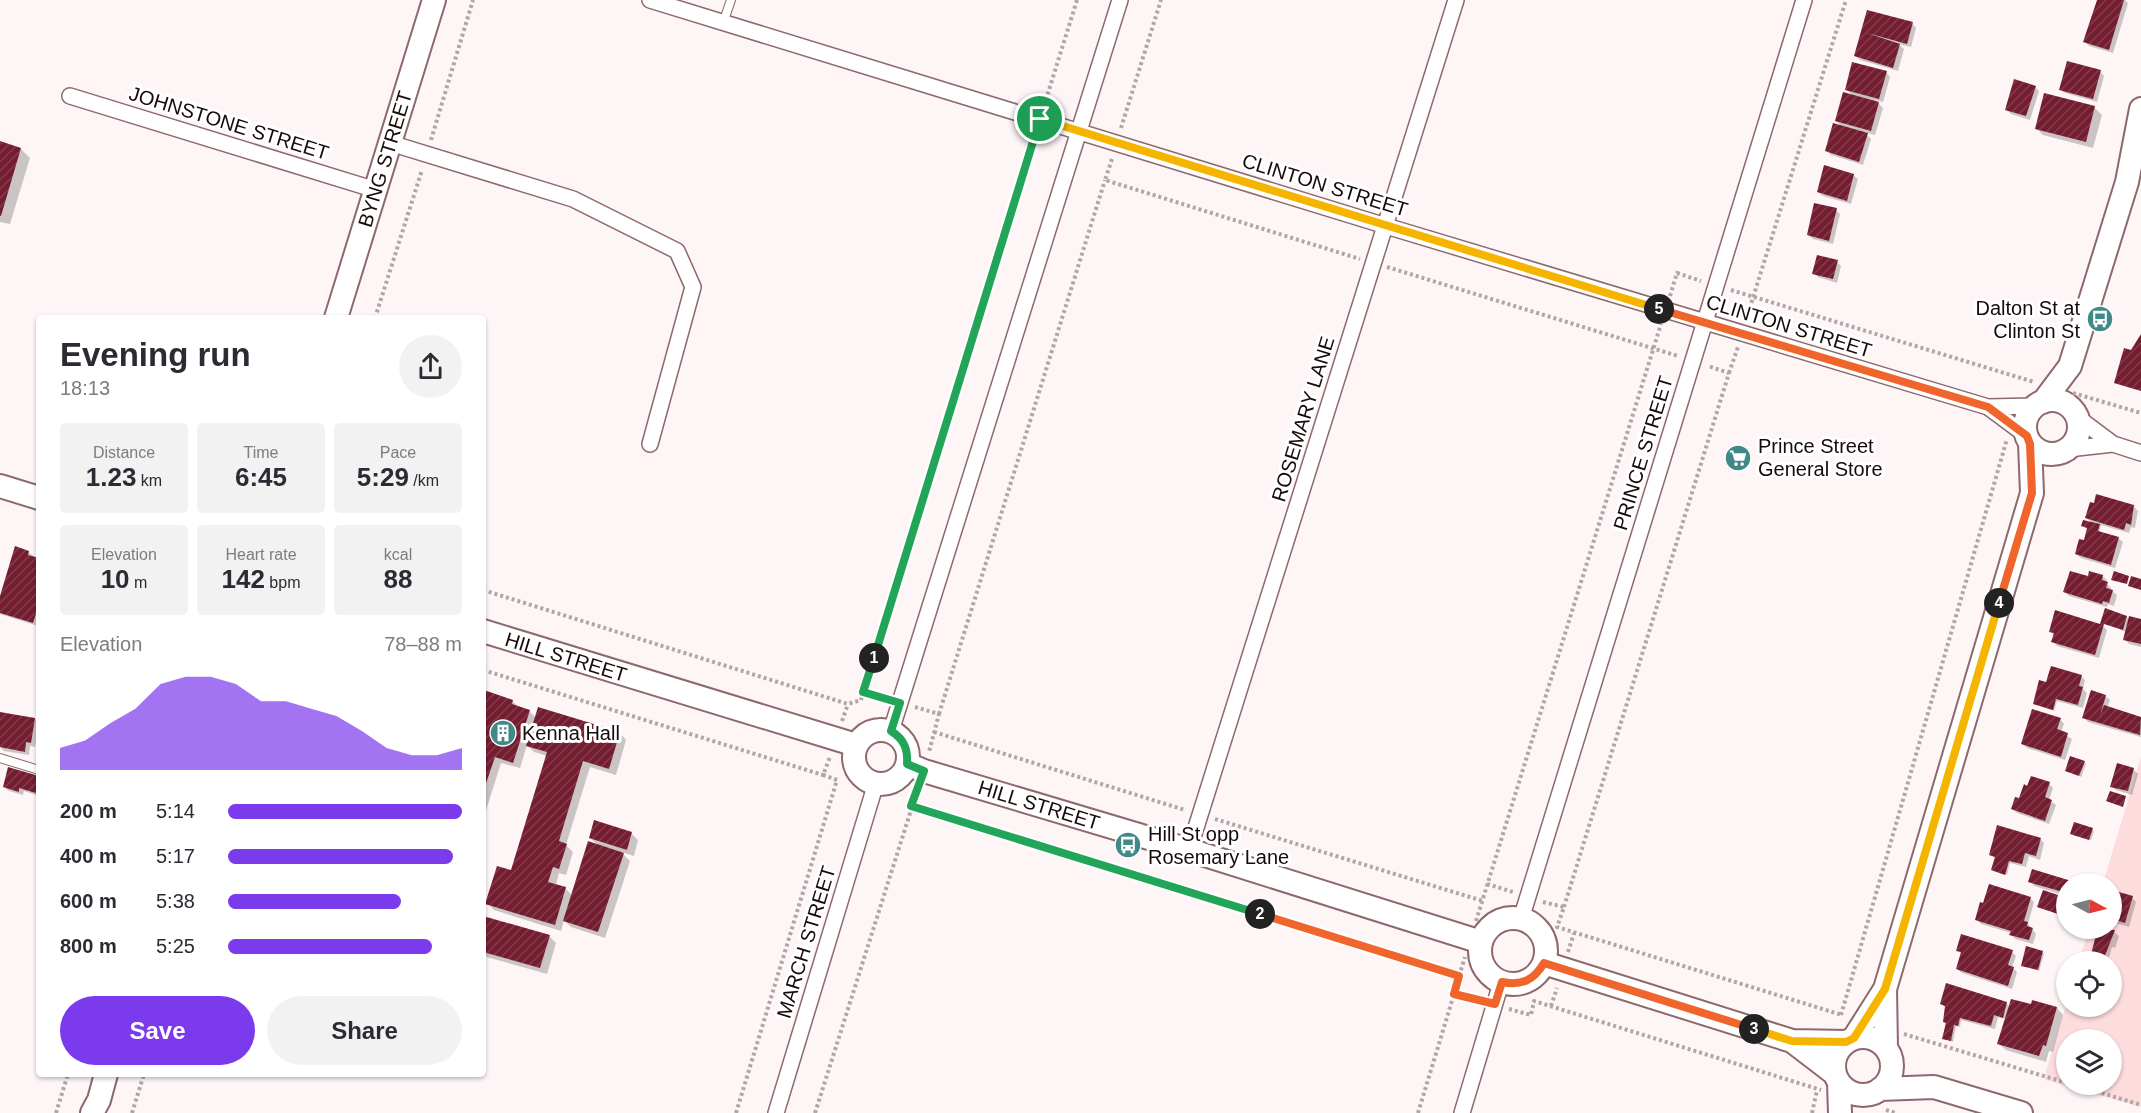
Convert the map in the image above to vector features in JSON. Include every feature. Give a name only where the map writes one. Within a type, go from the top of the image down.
[{"type":"main road","name":"BYNG STREET","points":[[337,315],[434,0]]},
{"type":"main road","points":[[2032,493],[2023,435],[2026,419],[2053,403],[2070,366],[2127,183],[2141,109]]},
{"type":"main road","points":[[1871,1039],[2032,493],[2078,434],[2053,403]]},
{"type":"main road","points":[[2023,435],[2044,453],[2053,454],[2065,451]]},
{"type":"main road","points":[[0,486],[36,497]]},
{"type":"main road","name":"HILL STREET","points":[[486,632],[846,743]]},
{"type":"main road","points":[[880,729],[891,731],[899,736],[915,767],[886,783],[866,780],[859,773],[854,755],[846,743],[871,731],[880,729]]},
{"type":"main road","name":"HILL STREET","points":[[915,767],[1476,940]]},
{"type":"main road","points":[[1509,918],[1521,919],[1534,925],[1542,936],[1546,949],[1544,963],[1538,974],[1527,981],[1514,984],[1502,982],[1491,976],[1483,966],[1476,940],[1497,922],[1509,918]]},
{"type":"main road","points":[[1544,963],[1792,1041],[1871,1039],[1934,1088],[2021,1113]]},
{"type":"main road","points":[[1838,1091],[1834,1064],[1836,1054],[1871,1039]]},
{"type":"main road","points":[[1870,1100],[1887,1083],[1892,1065],[1871,1039]]},
{"type":"main road","points":[[1792,1041],[1838,1091]]},
{"type":"main road","points":[[96,1109],[105,1077]]},
{"type":"main road","points":[[1838,1091],[1846,1090],[1870,1100],[1934,1088]]},
{"type":"street","name":"CLINTON STREET","points":[[650,0],[1665,311],[1988,407],[2053,403]]},
{"type":"street","points":[[891,731],[1120,0]]},
{"type":"street","name":"ROSEMARY LANE","points":[[1189,850],[1456,0]]},
{"type":"street","name":"PRINCE STREET","points":[[1521,919],[1804,0]]},
{"type":"street","name":"JOHNSTONE STREET","points":[[70,96],[376,190]]},
{"type":"street","points":[[390,143],[573,199],[677,251],[693,287],[650,444]]},
{"type":"street","points":[[2053,403],[2113,444],[2141,453]]},
{"type":"street","name":"CLINTON STREET","points":[[1988,407],[2023,435]]},
{"type":"street","points":[[2065,451],[2113,444]]},
{"type":"street","name":"MARCH STREET","points":[[776,1113],[876,783]]},
{"type":"street","points":[[1462,1113],[1502,982]]},
{"type":"lane","points":[[723,22],[731,0]]},
{"type":"lane","points":[[0,758],[36,769]]},
{"type":"path","points":[[486,591],[848,704],[861,700],[1077,0]]},
{"type":"path","points":[[815,1113],[909,805],[915,767],[939,714],[1161,0]]},
{"type":"path","points":[[1754,297],[1846,0]]},
{"type":"path","points":[[1105,180],[1654,348],[1729,374],[1564,907]]},
{"type":"path","points":[[1418,1113],[1459,976],[1476,940],[1677,273],[2025,379],[2053,403],[2141,413]]},
{"type":"path","points":[[2025,379],[2053,403]]},
{"type":"path","points":[[1841,1015],[2023,435]]},
{"type":"path","points":[[486,671],[837,780],[736,1113]]},
{"type":"path","points":[[863,692],[939,714]]},
{"type":"path","points":[[823,776],[846,743],[848,704]]},
{"type":"path","points":[[909,805],[1459,976]]},
{"type":"path","points":[[1557,927],[1841,1015],[1871,1039],[2056,1081]]},
{"type":"path","points":[[1454,994],[1531,1016],[1534,1001],[1817,1089],[1838,1091]]},
{"type":"path","points":[[56,1113],[67,1077]]},
{"type":"path","points":[[132,1113],[143,1077]]},
{"type":"path","points":[[1812,1113],[1817,1089]]},
{"type":"path","points":[[2109,1095],[2141,1105]]},
{"type":"path","points":[[1870,1100],[1894,1113]]},
{"type":"shaded area","points":[[2141,757],[2141,1107],[2098,1095],[2122,1095],[2122,1029],[2059,1029],[2062,1017],[2122,1017],[2122,951],[2082,951],[2086,939],[2122,939],[2122,873],[2106,873]]},
{"type":"shaded area","points":[[2056,1038],[2056,1083],[2045,1080]]},
{"type":"building","points":[[2097,0],[2124,0],[2109,50],[2083,42]]},
{"type":"building","points":[[1867,10],[1913,22],[1907,44],[1867,33],[1900,44],[1893,68],[1854,56]]},
{"type":"building","points":[[2067,61],[2101,70],[2093,99],[2059,90]]},
{"type":"building","points":[[1852,62],[1887,71],[1879,99],[1845,90]]},
{"type":"building","points":[[2014,79],[2036,86],[2026,116],[2005,110]]},
{"type":"building","points":[[1843,92],[1879,102],[1871,131],[1835,121]]},
{"type":"building","points":[[2044,93],[2095,106],[2086,142],[2035,129]]},
{"type":"building","points":[[1833,123],[1868,133],[1859,162],[1825,151]]},
{"type":"building","points":[[0,141],[21,148],[1,216],[0,216]]},
{"type":"building","points":[[1824,165],[1854,174],[1847,201],[1817,192]]},
{"type":"building","points":[[1814,203],[1837,208],[1829,241],[1807,235]]},
{"type":"building","points":[[1817,255],[1838,260],[1833,279],[1812,274]]},
{"type":"building","points":[[2141,334],[2141,391],[2114,383],[2124,348],[2131,350]]},
{"type":"building","points":[[2096,494],[2134,505],[2131,525],[2126,523],[2124,530],[2085,518],[2090,502],[2094,503]]},
{"type":"building","points":[[2083,520],[2100,524],[2098,531],[2119,537],[2111,565],[2075,554],[2079,539],[2084,540],[2087,528],[2081,526]]},
{"type":"building","points":[[15,546],[29,551],[28,555],[36,557],[36,614],[33,623],[0,613],[0,596]]},
{"type":"building","points":[[2070,571],[2088,576],[2089,571],[2103,575],[2102,580],[2108,582],[2106,588],[2113,590],[2109,603],[2103,601],[2102,604],[2063,592]]},
{"type":"building","points":[[2114,571],[2129,576],[2127,584],[2111,580]]},
{"type":"building","points":[[2131,576],[2141,579],[2141,590],[2128,586]]},
{"type":"building","points":[[2105,608],[2127,616],[2123,630],[2104,624],[2095,655],[2051,642],[2054,633],[2049,632],[2055,610],[2100,624]]},
{"type":"building","points":[[2129,616],[2141,619],[2141,644],[2123,640]]},
{"type":"building","points":[[2051,666],[2082,675],[2079,686],[2083,687],[2078,705],[2056,699],[2053,710],[2033,704],[2039,680],[2046,682]]},
{"type":"building","points":[[2091,690],[2106,695],[2100,716],[2104,705],[2141,717],[2140,735],[2082,718]]},
{"type":"building","name":"Kenna Hall","points":[[486,691],[513,700],[512,704],[530,710],[513,763],[495,757],[486,783]]},
{"type":"building","points":[[538,707],[620,732],[609,769],[583,761],[559,841],[567,844],[559,869],[553,867],[548,882],[566,887],[555,925],[486,904],[497,866],[511,870],[547,752],[526,746]]},
{"type":"building","points":[[2032,709],[2061,718],[2057,729],[2068,733],[2061,757],[2021,744]]},
{"type":"building","points":[[0,712],[35,718],[31,743],[26,742],[25,752],[0,747]]},
{"type":"building","points":[[2070,756],[2085,761],[2079,776],[2065,771]]},
{"type":"building","points":[[2117,763],[2134,768],[2128,791],[2110,787]]},
{"type":"building","points":[[8,767],[36,775],[36,793],[19,788],[19,792],[3,787]]},
{"type":"building","points":[[2031,776],[2050,782],[2045,797],[2052,800],[2045,821],[2011,809],[2015,797],[2019,798],[2024,784],[2027,786]]},
{"type":"building","points":[[2110,791],[2126,796],[2123,807],[2106,801]]},
{"type":"building","points":[[594,820],[632,832],[627,850],[589,838]]},
{"type":"building","points":[[2074,822],[2093,828],[2089,840],[2070,834]]},
{"type":"building","points":[[1997,825],[2041,838],[2036,856],[2025,853],[2022,864],[2009,861],[2005,875],[1991,870],[1995,857],[1989,855]]},
{"type":"building","points":[[588,841],[624,853],[598,932],[563,921]]},
{"type":"building","points":[[2032,869],[2056,876],[2056,890],[2028,882]]},
{"type":"building","points":[[1989,884],[2031,897],[2024,921],[2028,922],[2027,926],[2033,928],[2029,940],[2009,935],[2011,931],[1975,920],[1980,902],[1983,903]]},
{"type":"building","points":[[2043,890],[2056,894],[2056,913],[2037,907]]},
{"type":"building","points":[[2122,893],[2133,896],[2125,923],[2122,922]]},
{"type":"building","points":[[486,917],[550,935],[540,968],[486,953]]},
{"type":"building","points":[[1961,934],[2013,950],[2008,965],[2014,967],[2008,986],[1956,969],[1961,952],[1956,951]]},
{"type":"building","points":[[2095,939],[2111,939],[2107,951],[2092,951]]},
{"type":"building","points":[[2026,946],[2043,951],[2038,970],[2021,966]]},
{"type":"building","points":[[1946,983],[2007,1002],[2003,1018],[1994,1015],[1991,1026],[1960,1018],[1958,1026],[1954,1025],[1951,1041],[1942,1039],[1946,1023],[1943,1022],[1945,1006],[1940,1004]]},
{"type":"building","points":[[2011,999],[2031,1004],[2032,1000],[2056,1007],[2046,1046],[2043,1045],[2039,1056],[1997,1044]]},
{"type":"place","name":"Dalton St at Clinton St","points":[[2100,319]]},
{"type":"place","name":"Prince Street General Store","points":[[1738,458]]},
{"type":"place","name":"Kenna Hall","points":[[503,733]]},
{"type":"place","name":"Hill St opp Rosemary Lane","points":[[1128,845]]},
{"type":"route","points":[[1040,119],[1386,226],[1988,407],[2027,436],[2030,444],[2032,493],[1885,989],[1854,1038],[1846,1042],[1792,1041],[1544,963],[1538,974],[1527,981],[1514,984],[1502,982],[1495,1004],[1454,994],[1459,976],[911,806],[924,771],[907,764],[908,754],[905,745],[899,736],[891,731],[900,703],[863,692],[1040,119]]}]
